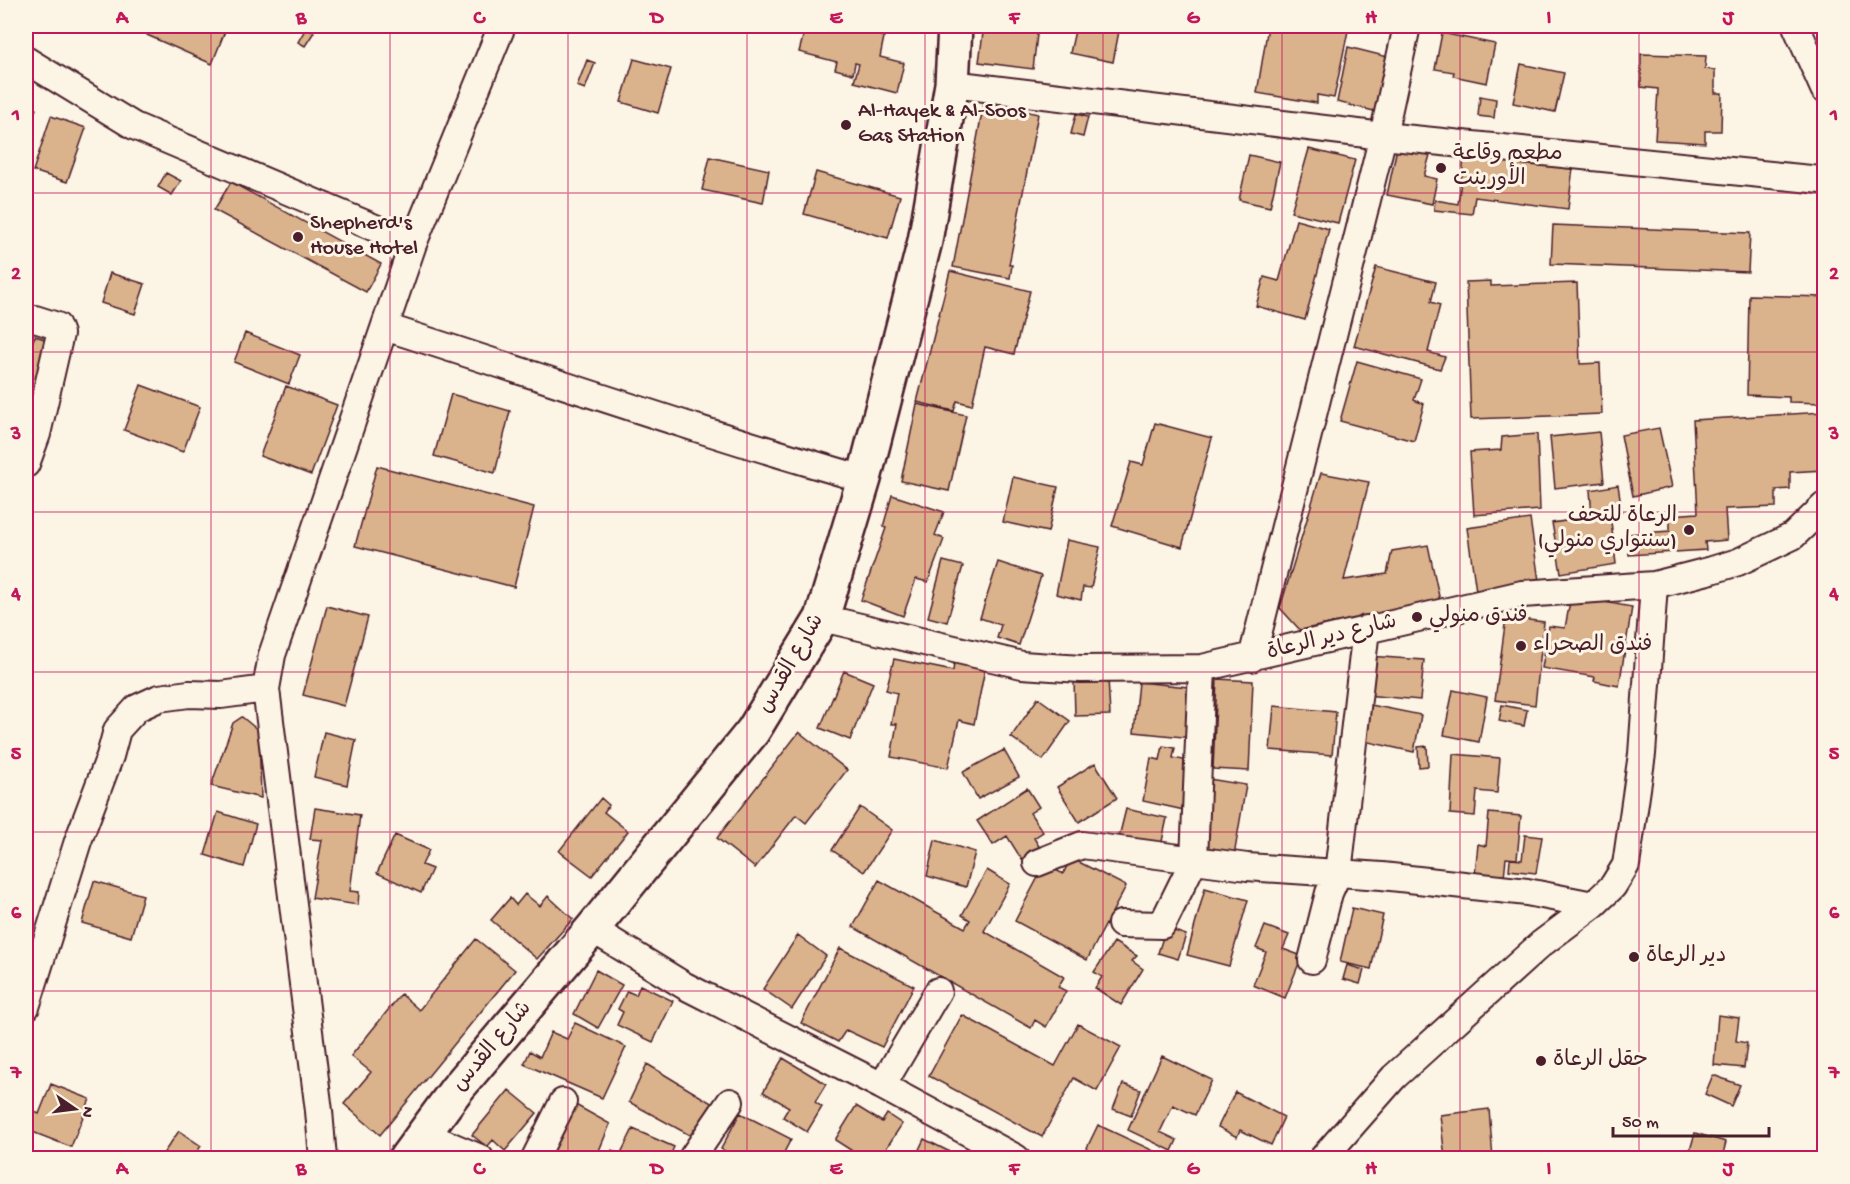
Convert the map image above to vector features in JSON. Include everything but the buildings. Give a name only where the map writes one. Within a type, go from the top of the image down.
[{"type":"main road","name":"شارع القدس","points":[[415,1146],[456,1090],[592,929],[753,730],[822,618],[864,479],[925,241],[952,84],[955,26]]},
{"type":"street","points":[[322,1158],[317,1099],[266,689],[272,655],[413,244],[502,26]]},
{"type":"street","points":[[1252,658],[1383,136],[1407,26]]},
{"type":"street","points":[[1796,26],[1824,89]]},
{"type":"street","points":[[26,60],[134,126],[413,244]]},
{"type":"street","points":[[952,84],[1383,136],[1823,177]]},
{"type":"street","points":[[26,320],[35,319],[57,326],[60,334],[37,434],[26,464]]},
{"type":"street","points":[[386,327],[789,458],[864,479]]},
{"type":"street","name":"شارع دير الرعاة","points":[[822,618],[1022,665],[1081,669],[1202,668],[1522,594],[1654,585],[1712,570],[1747,558],[1793,536],[1824,506]]},
{"type":"street","points":[[1323,1158],[1394,1077],[1541,944],[1593,905],[1613,886],[1626,865],[1642,754],[1654,585]]},
{"type":"street","points":[[1312,960],[1329,893],[1338,873],[1366,629]]},
{"type":"street","points":[[1121,924],[1162,925],[1194,860],[1202,668]]},
{"type":"street","points":[[26,1007],[78,841],[110,756],[117,730],[137,708],[159,698],[189,694],[221,695],[266,689]]},
{"type":"street","points":[[1037,862],[1082,845],[1247,867],[1382,876],[1527,892],[1593,905]]},
{"type":"street","points":[[592,929],[685,986],[882,1086],[1016,1158]]},
{"type":"street","points":[[882,1086],[938,991]]},
{"type":"street","points":[[535,1158],[563,1102]]},
{"type":"street","points":[[692,1158],[730,1102]]},
{"type":"street","points":[[415,1146],[480,1158]]},
{"type":"place","name":"Al-Hayek & Al-Soos Gas Station","points":[[846,125]]},
{"type":"place","name":"مطعم وقاعة الأورينت","points":[[1441,168]]},
{"type":"place","name":"Shepherd's House Hotel","points":[[298,237]]},
{"type":"place","name":"الرعاة للتحف (سنتواري منولي)","points":[[1689,530]]},
{"type":"place","name":"فندق منولي","points":[[1417,617]]},
{"type":"place","name":"فندق الصحراء","points":[[1521,646]]},
{"type":"place","name":"دير الرعاة","points":[[1634,957]]},
{"type":"place","name":"حقل الرعاة","points":[[1541,1061]]}]
